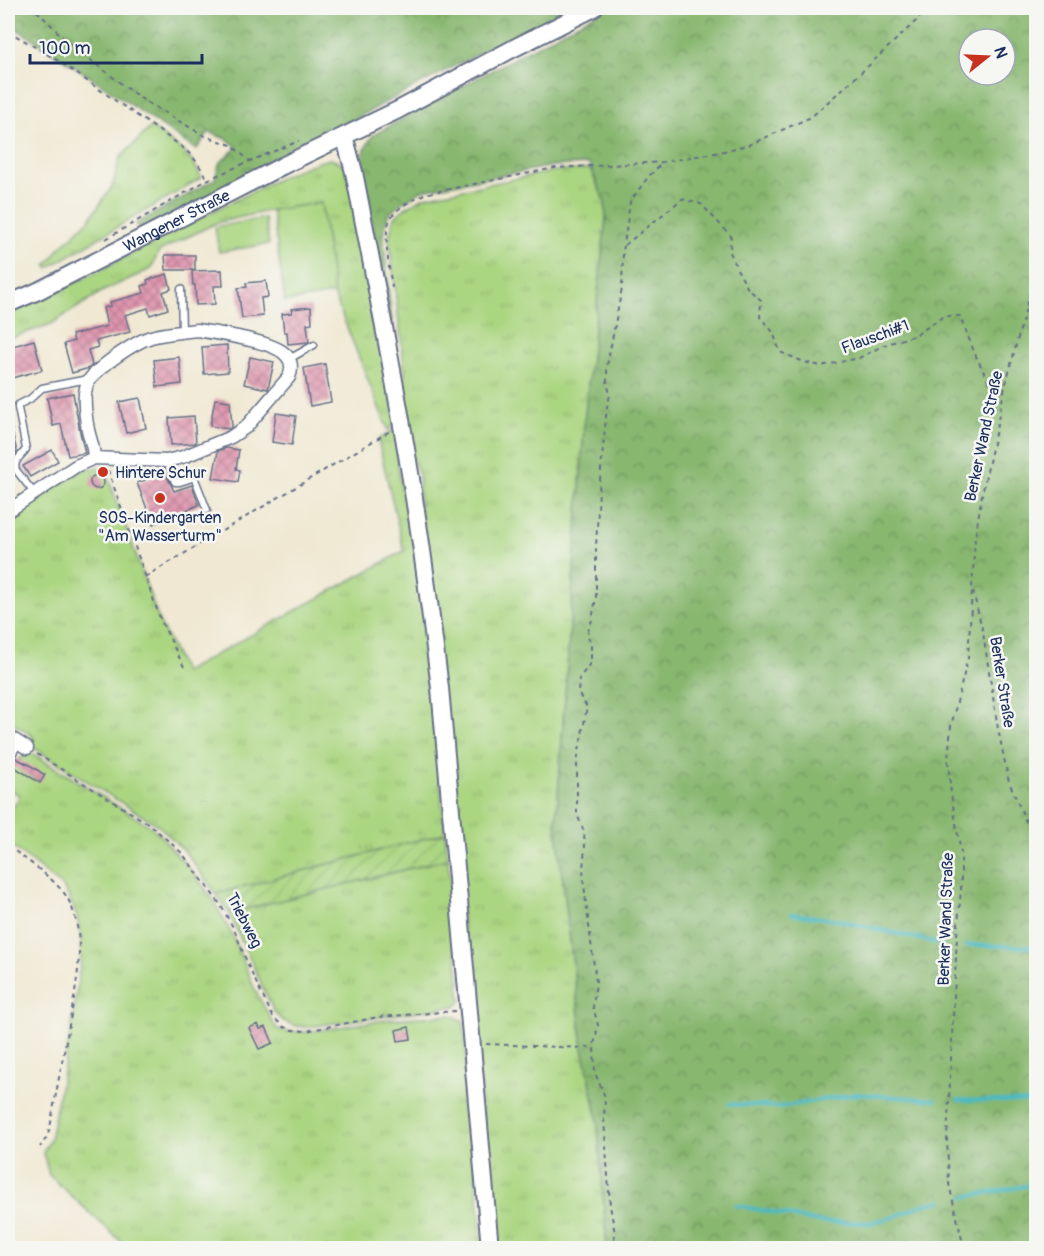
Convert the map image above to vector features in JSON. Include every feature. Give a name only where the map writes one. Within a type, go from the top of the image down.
[{"type":"main road","name":"Wangener Straße","points":[[8,304],[343,137],[594,8]]},
{"type":"main road","points":[[343,137],[354,172],[421,542],[440,688],[490,1248]]},
{"type":"street","points":[[8,511],[75,466],[99,458],[166,460],[183,457],[231,437],[246,427],[289,377],[291,372],[289,359],[286,354],[273,347],[250,340],[197,330],[167,333],[137,343],[91,378],[86,389],[88,429],[94,452],[99,458]]},
{"type":"street","points":[[8,736],[23,745]]},
{"type":"lane","points":[[181,288],[183,332]]},
{"type":"lane","points":[[289,359],[314,345]]},
{"type":"lane","points":[[34,493],[16,470],[15,465],[26,449],[18,405],[30,399],[42,388],[91,378]]},
{"type":"lane","points":[[166,460],[175,482],[195,479],[207,510]]},
{"type":"lane","points":[[11,756],[23,745]]},
{"type":"path","points":[[28,8],[37,11],[71,45],[140,98],[203,135],[231,145],[250,161]]},
{"type":"path","points":[[393,296],[386,238],[391,217],[424,194],[555,168],[663,162],[751,144],[811,117],[866,69],[927,8]]},
{"type":"path","points":[[8,31],[57,60],[181,146],[194,157],[207,180]]},
{"type":"path","points":[[613,1248],[615,1234],[610,1205],[604,1119],[605,1098],[595,1072],[594,1046],[598,1025],[593,1007],[596,982],[583,869],[584,832],[577,814],[578,762],[586,707],[578,693],[579,679],[591,662],[591,644],[587,634],[596,598],[599,490],[610,395],[607,366],[622,288],[623,252],[630,202],[648,177],[663,162]]},
{"type":"path","name":"Flauschi#1","points":[[625,245],[682,200],[701,204],[730,236],[730,252],[737,269],[748,289],[761,300],[760,317],[773,332],[780,352],[820,366],[858,358],[884,345],[916,335],[944,316],[960,316],[994,397],[996,398],[1005,387]]},
{"type":"path","name":"Berker Wand Straße","points":[[964,1248],[949,1184],[951,1058],[961,853],[951,794],[948,759],[951,726],[968,658],[975,538],[982,495],[1005,387],[1036,274]]},
{"type":"path","points":[[145,577],[401,422]]},
{"type":"path","points":[[99,458],[111,482],[161,621],[185,669]]},
{"type":"path","name":"Berker Straße","points":[[972,588],[983,633],[1009,782],[1036,845]]},
{"type":"path","name":"Triebweg","points":[[23,745],[149,824],[182,854],[220,904],[234,929],[250,970],[273,1017],[284,1028],[306,1030],[379,1017],[467,1010]]},
{"type":"path","points":[[8,846],[61,888],[69,900],[78,932],[79,953],[76,982],[50,1128],[47,1137],[39,1147]]},
{"type":"path","points":[[471,1043],[582,1048],[594,1046]]},
{"type":"green space","points":[[8,8],[576,8],[449,69],[142,231],[136,224],[215,179],[219,164],[237,147],[228,140],[209,132],[196,150],[8,23]]},
{"type":"green space","points":[[606,8],[1036,8],[1036,1248],[607,1248],[597,1115],[583,1048],[556,823],[585,414],[606,218],[605,202],[589,164],[553,166],[422,190],[401,204],[388,215],[383,236],[395,350],[362,172],[364,152],[373,135]]},
{"type":"green space","points":[[151,127],[187,155],[201,178],[48,268],[46,265],[89,220],[113,185],[120,158]]},
{"type":"green space","points":[[330,159],[340,162],[347,169],[396,423],[388,430],[334,295],[321,203],[272,210],[216,223],[159,251],[151,269],[103,291],[51,324],[8,339],[8,313],[93,274],[281,177]]},
{"type":"green space","points":[[590,169],[605,202],[606,218],[585,414],[556,823],[583,1048],[597,1115],[607,1248],[508,1248],[496,1247],[419,496],[419,475],[412,455],[400,394],[405,387],[405,374],[389,237],[394,218],[405,208],[424,197],[555,171]]},
{"type":"green space","points":[[321,203],[334,294],[285,302],[272,210]]},
{"type":"green space","points":[[265,218],[269,244],[219,252],[215,227]]},
{"type":"green space","points":[[395,429],[399,476],[408,503],[427,636],[445,833],[216,894],[186,853],[159,826],[29,745],[33,736],[8,720],[8,518],[83,470],[104,466],[160,623],[184,672],[404,551],[378,440]]},
{"type":"green space","points":[[33,754],[150,826],[163,837],[213,899],[234,939],[255,990],[276,1028],[284,1031],[307,1032],[392,1019],[451,1015],[460,1019],[464,1024],[482,1248],[128,1248],[49,1175],[43,1151],[50,1140],[71,1030],[81,959],[81,936],[77,917],[63,887],[8,843],[8,816],[20,796],[8,788],[9,776],[17,761]]},
{"type":"green space","points":[[445,833],[448,859],[229,913],[216,894]]},
{"type":"green space","points":[[448,859],[461,1002],[456,1006],[307,1027],[289,1024],[274,1012],[229,913]]},
{"type":"building","points":[[165,255],[195,255],[195,270],[166,270]]},
{"type":"building","points":[[222,270],[223,286],[214,286],[215,304],[196,305],[192,271]]},
{"type":"building","points":[[167,274],[171,289],[163,292],[168,309],[150,315],[148,308],[125,315],[130,332],[96,341],[98,347],[88,350],[92,365],[72,373],[64,344],[74,341],[72,335],[107,326],[103,308],[111,306],[110,302],[144,293],[142,286],[148,284],[147,280]]},
{"type":"building","points":[[266,281],[268,297],[261,298],[263,316],[242,318],[238,288],[247,287],[246,283]]},
{"type":"building","points":[[311,307],[312,323],[307,324],[309,342],[288,344],[282,314],[292,313],[291,309]]},
{"type":"building","points":[[34,340],[42,370],[8,379],[8,351],[14,349],[13,346]]},
{"type":"building","points":[[227,345],[228,372],[204,374],[202,347]]},
{"type":"building","points":[[179,357],[182,384],[157,387],[154,360]]},
{"type":"building","points":[[250,357],[274,362],[268,389],[244,384]]},
{"type":"building","points":[[325,364],[331,402],[310,406],[304,368]]},
{"type":"building","points":[[73,393],[85,453],[68,456],[61,424],[53,426],[47,398]]},
{"type":"building","points":[[140,398],[146,428],[126,433],[119,402]]},
{"type":"building","points":[[215,399],[230,401],[232,426],[229,429],[210,426]]},
{"type":"building","points":[[276,413],[296,416],[292,445],[272,442]]},
{"type":"building","points":[[194,416],[196,443],[171,445],[169,418]]},
{"type":"building","points":[[8,427],[11,427],[17,452],[8,456]]},
{"type":"building","points":[[226,448],[239,450],[236,469],[240,470],[238,482],[213,478],[218,451]]},
{"type":"building","points":[[52,450],[58,461],[30,477],[23,466]]},
{"type":"building","name":"SOS-Kindergarten \"Am Wasserturm\"","points":[[165,472],[174,491],[192,485],[199,505],[153,524],[137,483]]},
{"type":"building","points":[[94,475],[100,475],[104,482],[100,489],[94,489],[90,485],[90,479]]},
{"type":"building","points":[[16,758],[45,775],[40,783],[8,763],[8,760]]},
{"type":"building","points":[[258,1024],[260,1029],[266,1027],[273,1043],[259,1049],[249,1028]]},
{"type":"building","points":[[409,1027],[411,1039],[398,1041],[396,1030]]},
{"type":"waterway","points":[[792,914],[838,920],[942,944]]},
{"type":"waterway","points":[[965,945],[1036,947]]},
{"type":"waterway","points":[[729,1104],[780,1107],[857,1094],[935,1100]]},
{"type":"waterway","points":[[958,1100],[1036,1102]]},
{"type":"waterway","points":[[964,1197],[1036,1184]]},
{"type":"waterway","points":[[736,1205],[819,1222],[869,1223],[893,1217],[922,1205],[942,1201]]},
{"type":"place","name":"Hintere Schur","points":[[103,472]]},
{"type":"place","name":"SOS-Kindergarten \"Am Wasserturm\"","points":[[160,498]]}]
